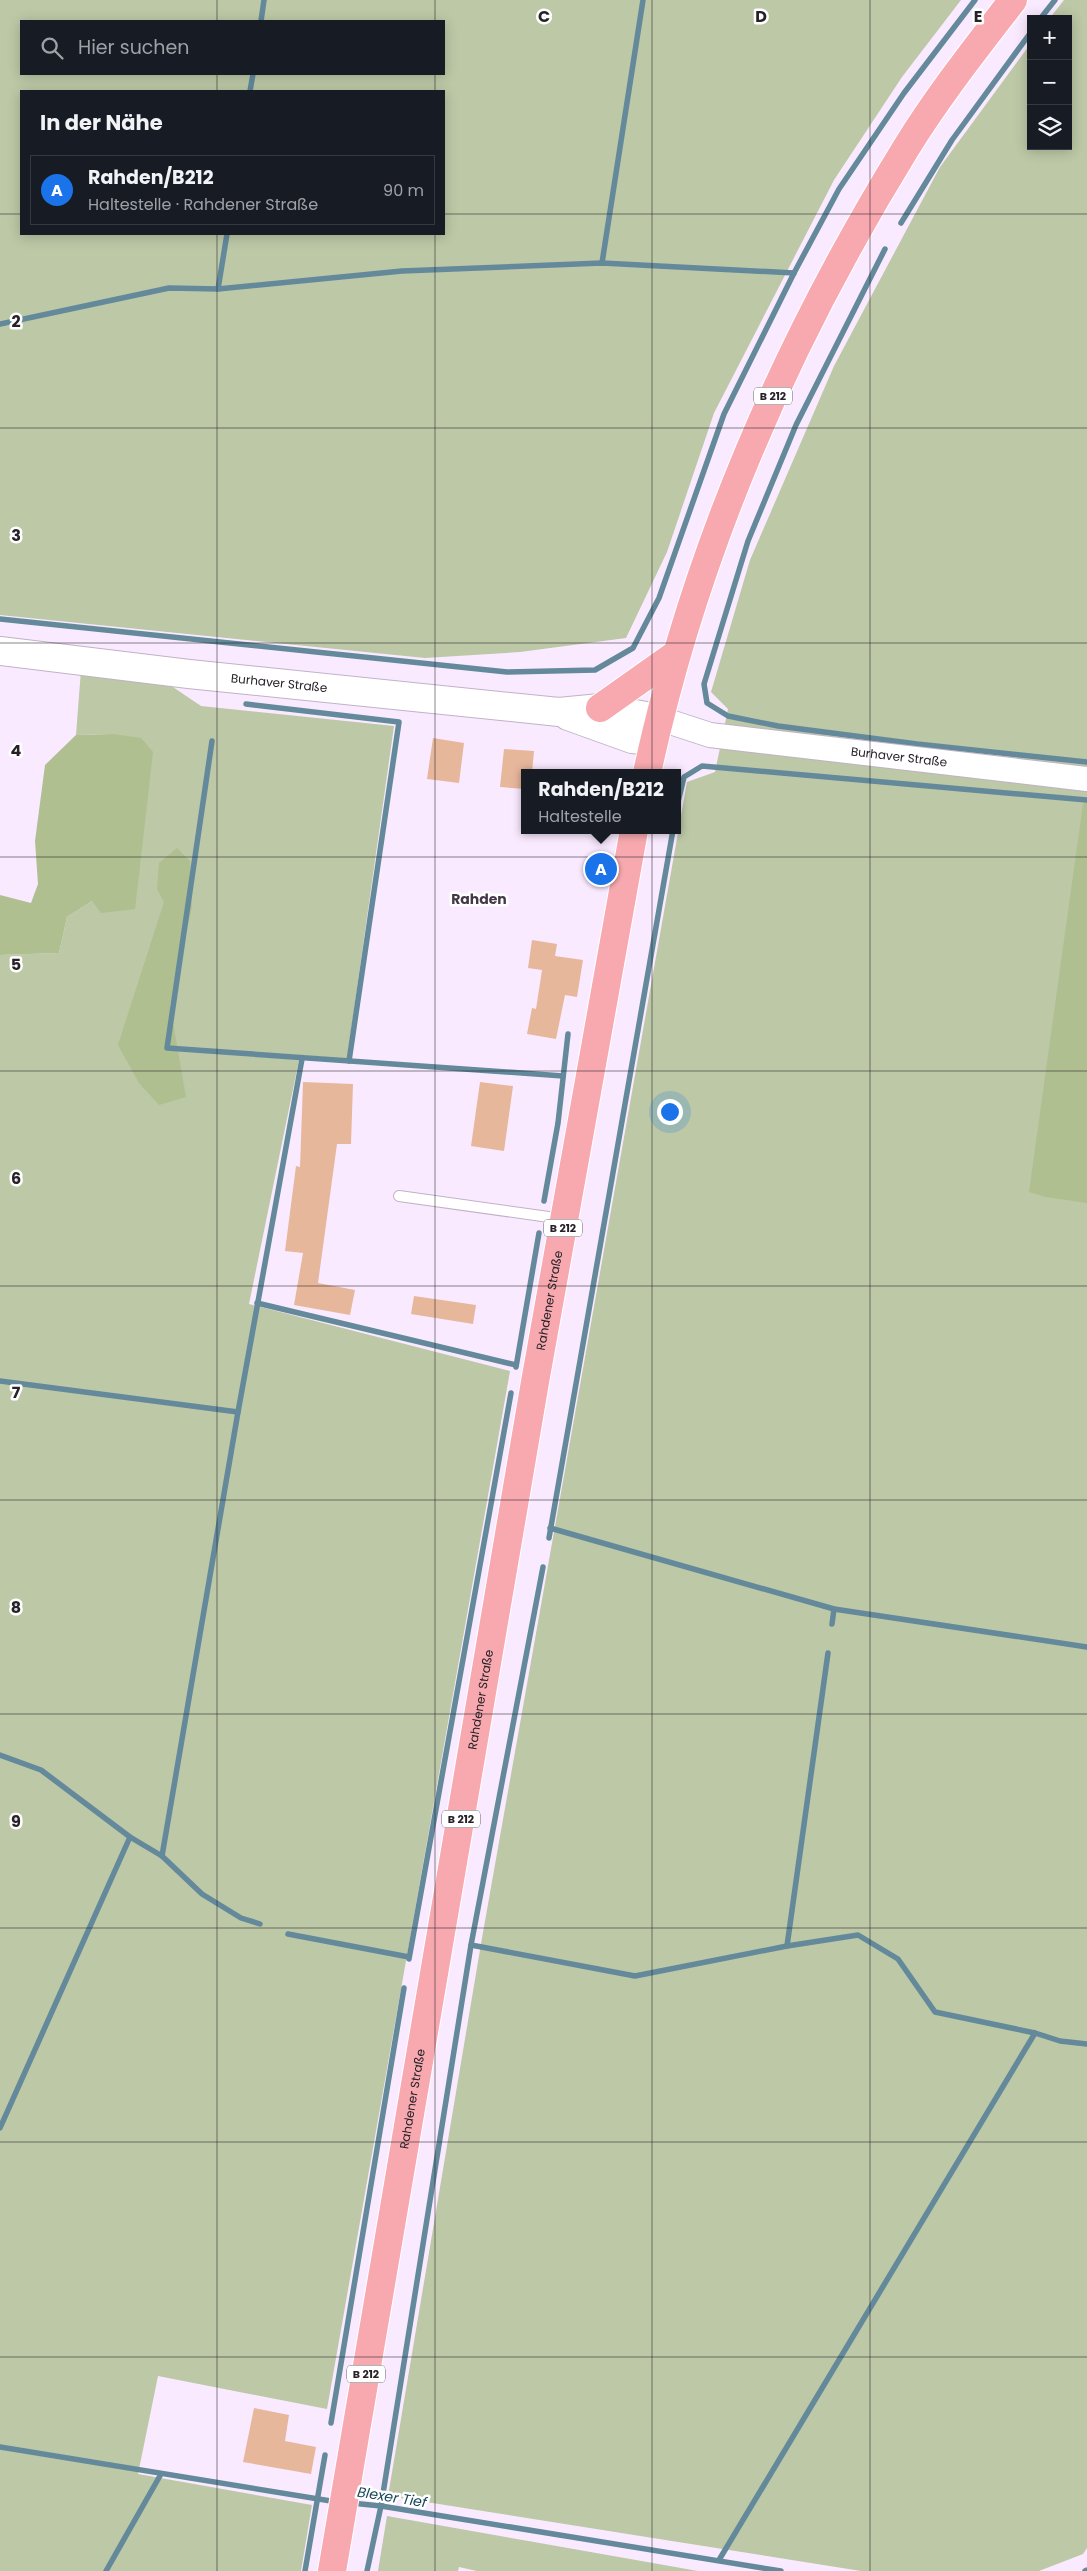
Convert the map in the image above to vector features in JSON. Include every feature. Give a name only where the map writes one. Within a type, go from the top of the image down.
[{"type":"main road","name":"B 212","points":[[647,769],[675,655],[701,575],[753,438],[799,337],[907,146],[1012,0]]},
{"type":"main road","name":"Burhaver Straße","points":[[0,651],[189,674],[559,712],[600,708],[656,730]]},
{"type":"main road","points":[[600,708],[675,655]]},
{"type":"main road","name":"Burhaver Straße","points":[[559,712],[632,739],[656,730]]},
{"type":"main road","name":"Rahdener Straße","points":[[332,2571],[564,1220],[633,834]]},
{"type":"street","name":"Burhaver Straße","points":[[656,730],[1087,779]]},
{"type":"lane","points":[[399,1196],[564,1220]]},
{"type":"green space","points":[[0,0],[961,0],[902,77],[834,180],[714,413],[667,552],[626,638],[520,652],[425,658],[0,615]]},
{"type":"green space","points":[[1064,0],[1087,0],[1087,2548],[1083,2554],[1039,2571],[861,2571],[388,2496],[482,1938],[678,834],[681,834],[681,816],[687,782],[715,772],[728,709],[711,692],[750,560],[834,366],[940,167],[1027,48],[1027,150],[1072,150],[1072,15],[1052,15]]},
{"type":"green space","points":[[81,670],[164,681],[201,706],[394,726],[347,1059],[300,1055],[249,1304],[510,1371],[327,2409],[158,2376],[138,2474],[312,2505],[301,2571],[0,2571],[0,955],[59,953],[67,917],[92,901],[112,734],[76,735]]},
{"type":"green space","points":[[112,734],[141,738],[153,752],[135,909],[101,913],[92,901],[67,917],[59,953],[0,955],[0,895],[31,903],[38,884],[35,841],[45,765],[76,735]]},
{"type":"green space","points":[[1087,802],[1087,1203],[1046,1197],[1029,1192],[1083,804]]},
{"type":"green space","points":[[177,848],[190,861],[192,907],[170,1005],[186,1097],[159,1105],[139,1083],[118,1045],[164,902],[157,889],[159,863]]},
{"type":"green space","points":[[387,2516],[698,2571],[477,2571],[459,2567],[458,2571],[378,2571]]},
{"type":"building","points":[[433,738],[464,743],[459,783],[427,779]]},
{"type":"building","points":[[504,749],[534,751],[532,769],[521,769],[521,789],[500,787]]},
{"type":"building","points":[[532,940],[557,944],[555,956],[583,960],[577,997],[565,995],[556,1039],[527,1034],[532,1008],[536,1009],[542,970],[528,968]]},
{"type":"building","points":[[303,1082],[353,1084],[351,1144],[337,1144],[318,1283],[355,1290],[350,1315],[294,1305],[303,1253],[285,1251],[296,1166],[300,1167]]},
{"type":"building","points":[[480,1082],[513,1086],[504,1151],[471,1146]]},
{"type":"building","points":[[414,1296],[476,1305],[473,1324],[411,1314]]},
{"type":"building","points":[[254,2408],[289,2415],[285,2441],[316,2447],[311,2474],[243,2462]]},
{"type":"waterway","points":[[261,20],[264,0]]},
{"type":"waterway","points":[[602,263],[643,0]]},
{"type":"waterway","points":[[0,619],[507,672],[595,670],[633,648],[659,598],[724,414],[794,273],[839,189],[904,93],[975,0]]},
{"type":"waterway","points":[[1043,15],[1055,0]]},
{"type":"waterway","points":[[901,223],[952,140],[1027,37]]},
{"type":"waterway","points":[[250,90],[253,75]]},
{"type":"waterway","points":[[218,289],[227,235]]},
{"type":"waterway","points":[[885,249],[796,425],[748,541],[704,684],[707,703],[728,716],[778,726],[917,744],[1087,762]]},
{"type":"waterway","points":[[0,324],[169,288],[218,289],[402,271],[602,263],[794,273]]},
{"type":"waterway","points":[[246,704],[399,722],[349,1061]]},
{"type":"waterway","points":[[212,741],[167,1048],[563,1076]]},
{"type":"waterway","points":[[681,789],[684,777],[702,766],[1087,800]]},
{"type":"waterway","points":[[549,1538],[672,834]]},
{"type":"waterway","points":[[544,1201],[558,1123],[568,1034]]},
{"type":"waterway","points":[[162,1856],[238,1412],[302,1059]]},
{"type":"waterway","points":[[516,1367],[539,1233]]},
{"type":"waterway","points":[[257,1303],[516,1365]]},
{"type":"waterway","points":[[0,1381],[238,1412]]},
{"type":"waterway","points":[[409,1959],[511,1393]]},
{"type":"waterway","points":[[550,1528],[834,1609],[1087,1647]]},
{"type":"waterway","points":[[367,2571],[381,2506],[471,1945],[543,1567]]},
{"type":"waterway","points":[[832,1624],[834,1609]]},
{"type":"waterway","points":[[787,1946],[828,1653]]},
{"type":"waterway","points":[[0,1755],[41,1770],[130,1837],[162,1856],[202,1894],[241,1918],[260,1924]]},
{"type":"waterway","points":[[0,2128],[130,1837]]},
{"type":"waterway","points":[[288,1934],[409,1957]]},
{"type":"waterway","points":[[471,1945],[635,1976],[787,1946],[858,1935],[898,1959],[935,2012],[1035,2033],[1060,2041],[1087,2044]]},
{"type":"waterway","points":[[331,2423],[404,1988]]},
{"type":"waterway","points":[[719,2560],[1035,2033]]},
{"type":"waterway","name":"Blexer Tief","points":[[0,2447],[337,2502]]},
{"type":"waterway","points":[[305,2571],[325,2455]]},
{"type":"waterway","points":[[106,2571],[161,2474]]},
{"type":"waterway","name":"Blexer Tief","points":[[351,2503],[381,2506],[781,2571]]},
{"type":"place","name":"Rahden/B212","points":[[601,869]]},
{"type":"district","name":"Rahden","points":[[479,899]]}]
